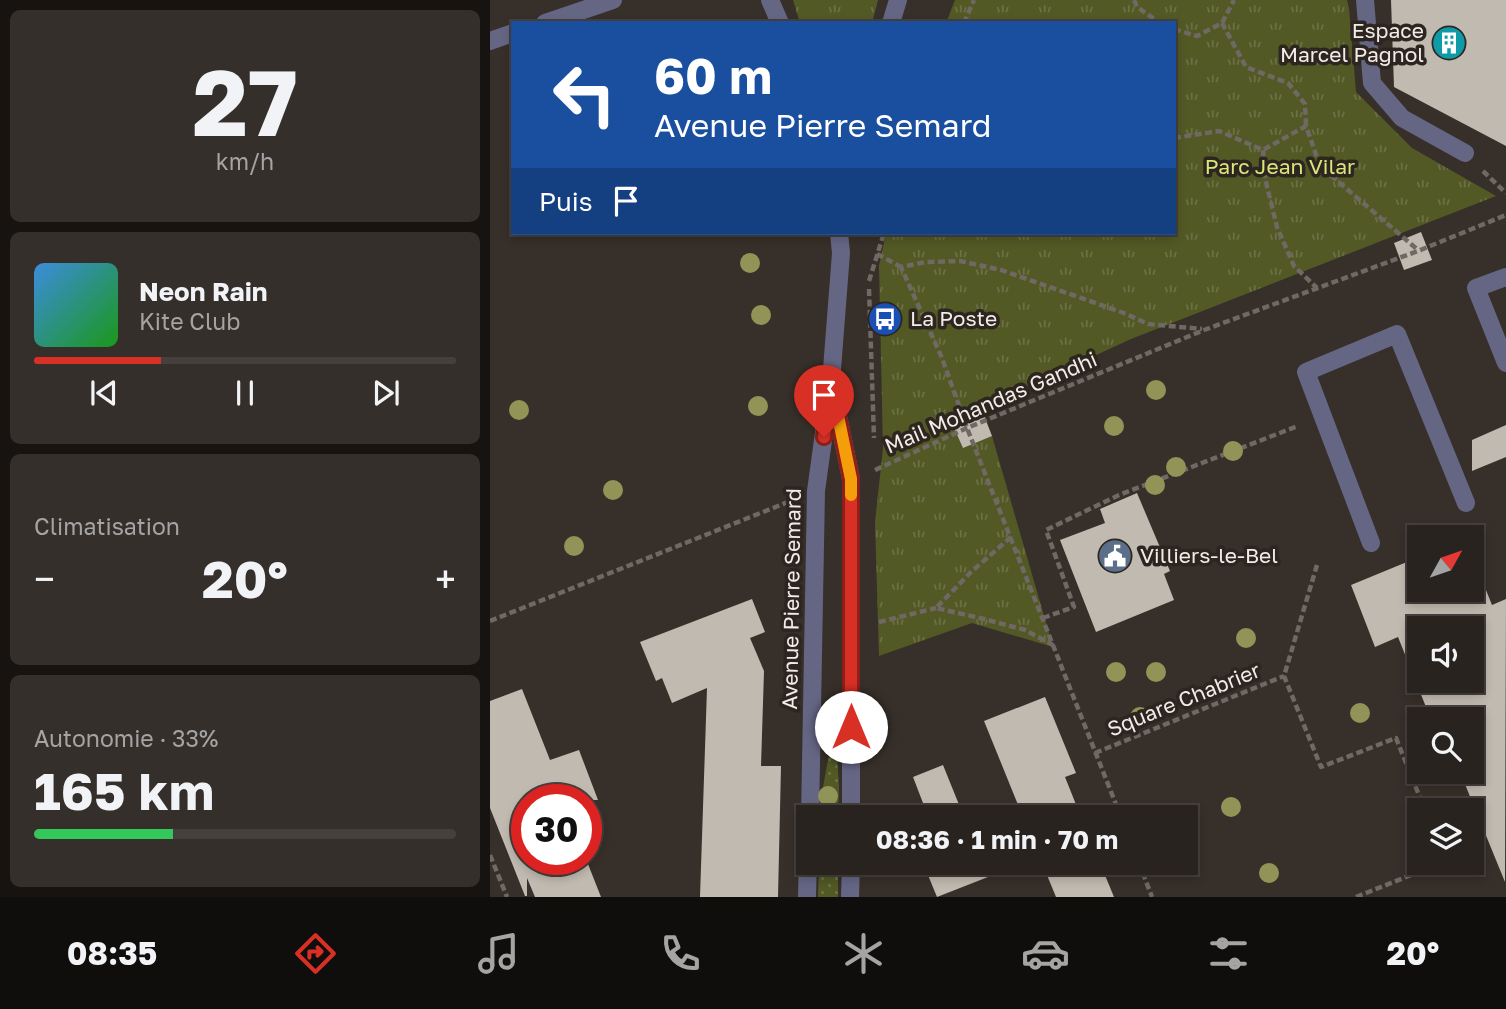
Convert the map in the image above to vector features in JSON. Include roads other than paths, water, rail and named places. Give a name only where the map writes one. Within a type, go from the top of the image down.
[{"type":"street","points":[[551,21],[613,0]]},
{"type":"street","points":[[770,0],[779,21]]},
{"type":"street","points":[[892,21],[898,0]]},
{"type":"street","points":[[1365,0],[1372,83],[1402,118],[1465,153]]},
{"type":"street","points":[[490,41],[511,34]]},
{"type":"street","points":[[839,235],[841,253]]},
{"type":"street","points":[[841,253],[847,235]]},
{"type":"street","name":"Avenue Pierre Semard","points":[[810,805],[816,491],[831,382],[841,253]]},
{"type":"street","points":[[1506,277],[1476,288],[1506,363]]},
{"type":"street","points":[[1371,543],[1306,372],[1397,334],[1466,503]]},
{"type":"street","name":"Avenue Pierre Semard","points":[[831,382],[851,479],[851,805]]},
{"type":"street","points":[[807,897],[808,875]]},
{"type":"street","points":[[850,875],[850,897]]},
{"type":"place","name":"Espace Marcel Pagnol","points":[[1449,43]]},
{"type":"place","name":"La Poste","points":[[885,319]]},
{"type":"place","name":"Villiers-le-Bel","points":[[1115,556]]},
{"type":"park label","name":"Parc Jean Vilar","points":[[1280,167]]}]
